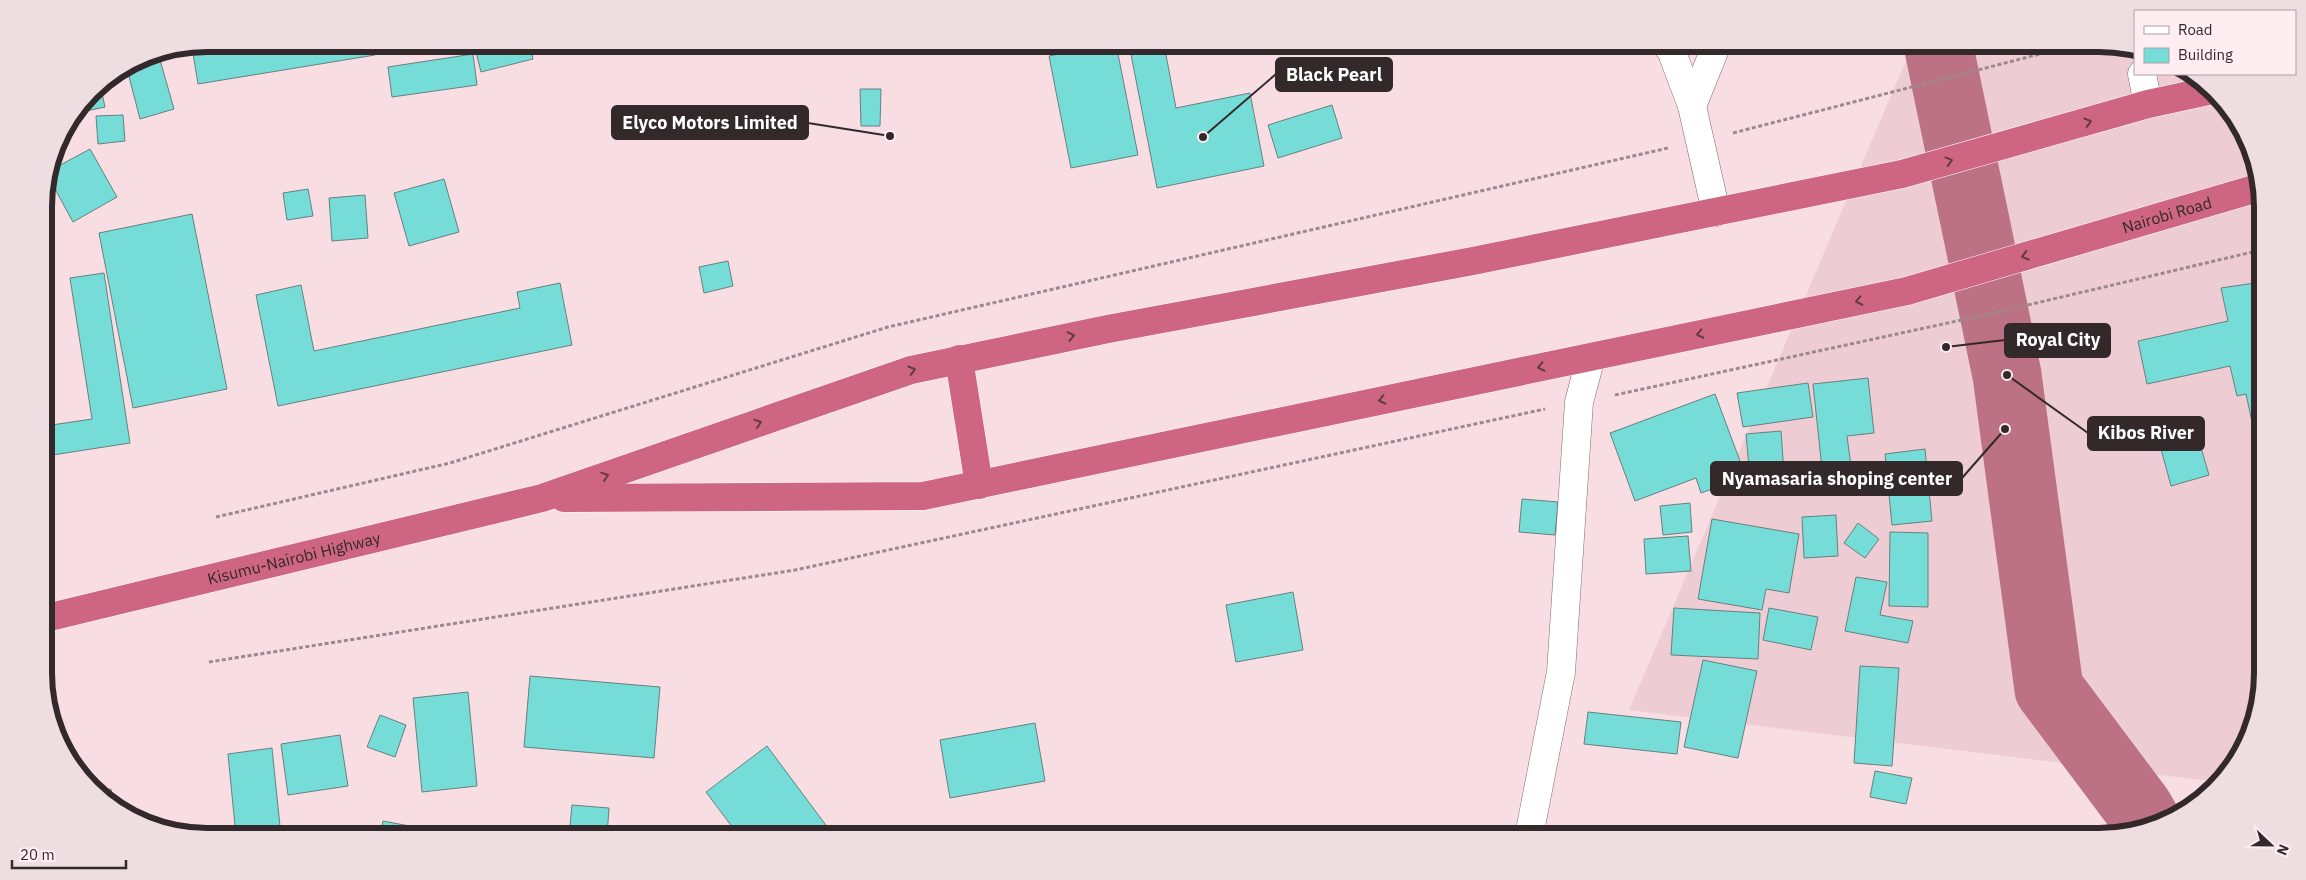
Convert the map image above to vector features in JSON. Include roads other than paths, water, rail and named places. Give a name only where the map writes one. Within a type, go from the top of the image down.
[{"type":"highway","points":[[542,498],[911,370],[1108,329],[1473,261],[1902,174],[2148,104],[2202,92]]},
{"type":"highway","name":"Nairobi Road","points":[[542,498],[923,496],[1907,290],[2252,190]]},
{"type":"highway","points":[[959,359],[978,485]]},
{"type":"highway","name":"Kisumu-Nairobi Highway","points":[[52,617],[542,498]]},
{"type":"street","points":[[1672,53],[1692,106],[1716,212]]},
{"type":"street","points":[[1692,106],[1713,53]]},
{"type":"street","points":[[2142,75],[2148,104]]},
{"type":"street","points":[[1531,827],[1561,672],[1579,402],[1591,357]]},
{"type":"waterway","points":[[1940,53],[2007,375],[2049,689],[2145,820]]},
{"type":"place","name":"Elyco Motors Limited","points":[[890,136]]},
{"type":"place","name":"Black Pearl","points":[[1203,137]]},
{"type":"place","name":"Royal City","points":[[1946,347]]},
{"type":"place","name":"Kibos River","points":[[2007,375]]},
{"type":"place","name":"Nyamasaria shoping center","points":[[2005,429]]}]
